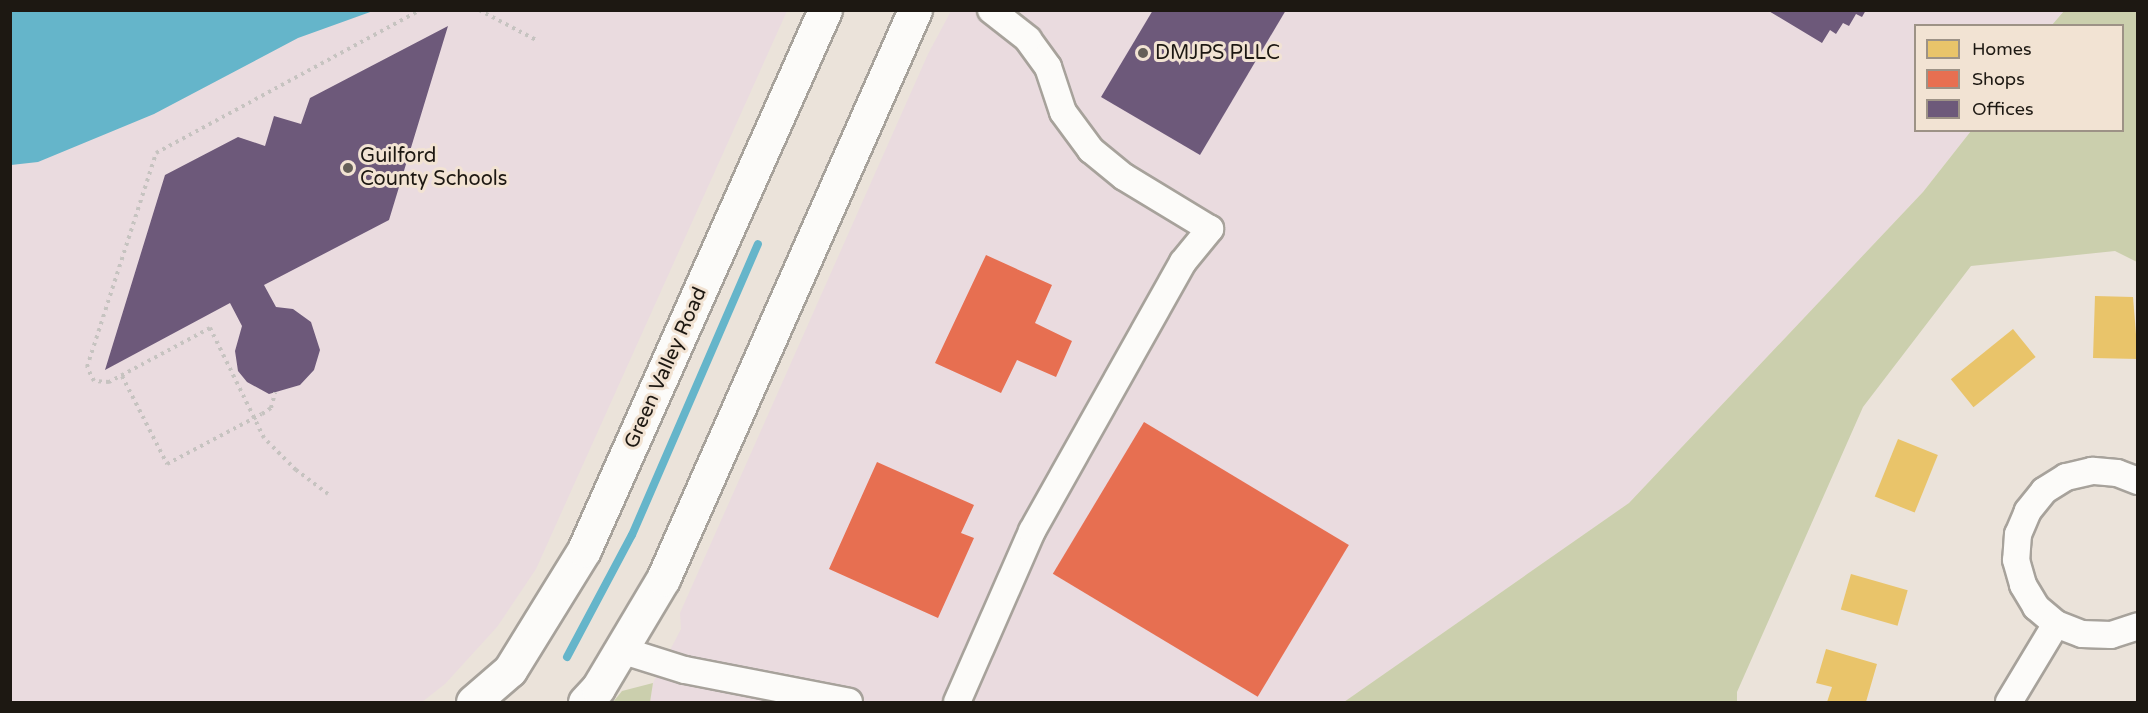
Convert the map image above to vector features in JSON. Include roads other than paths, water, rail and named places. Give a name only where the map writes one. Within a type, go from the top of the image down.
[{"type":"main road","name":"Green Valley Road","points":[[473,702],[510,670],[584,550],[825,10]]},
{"type":"main road","points":[[585,702],[621,650],[668,568],[915,10]]},
{"type":"street","points":[[957,702],[1032,531],[1184,262],[1210,229],[1124,177],[1091,150],[1063,112],[1048,67],[1028,39],[991,10]]},
{"type":"street","points":[[2138,481],[2100,471],[2066,477],[2044,491],[2028,510],[2018,534],[2018,568],[2036,607],[2056,624],[2082,634],[2111,635],[2138,626]]},
{"type":"street","points":[[2009,702],[2056,624]]},
{"type":"street","points":[[621,650],[685,670],[849,702]]},
{"type":"water","points":[[12,10],[373,11],[298,38],[154,114],[38,162],[11,165]]},
{"type":"waterway","points":[[567,657],[632,535],[758,244]]},
{"type":"place","name":"DMJPS PLLC","points":[[1143,53]]},
{"type":"place","name":"Guilford County Schools","points":[[348,168]]}]
